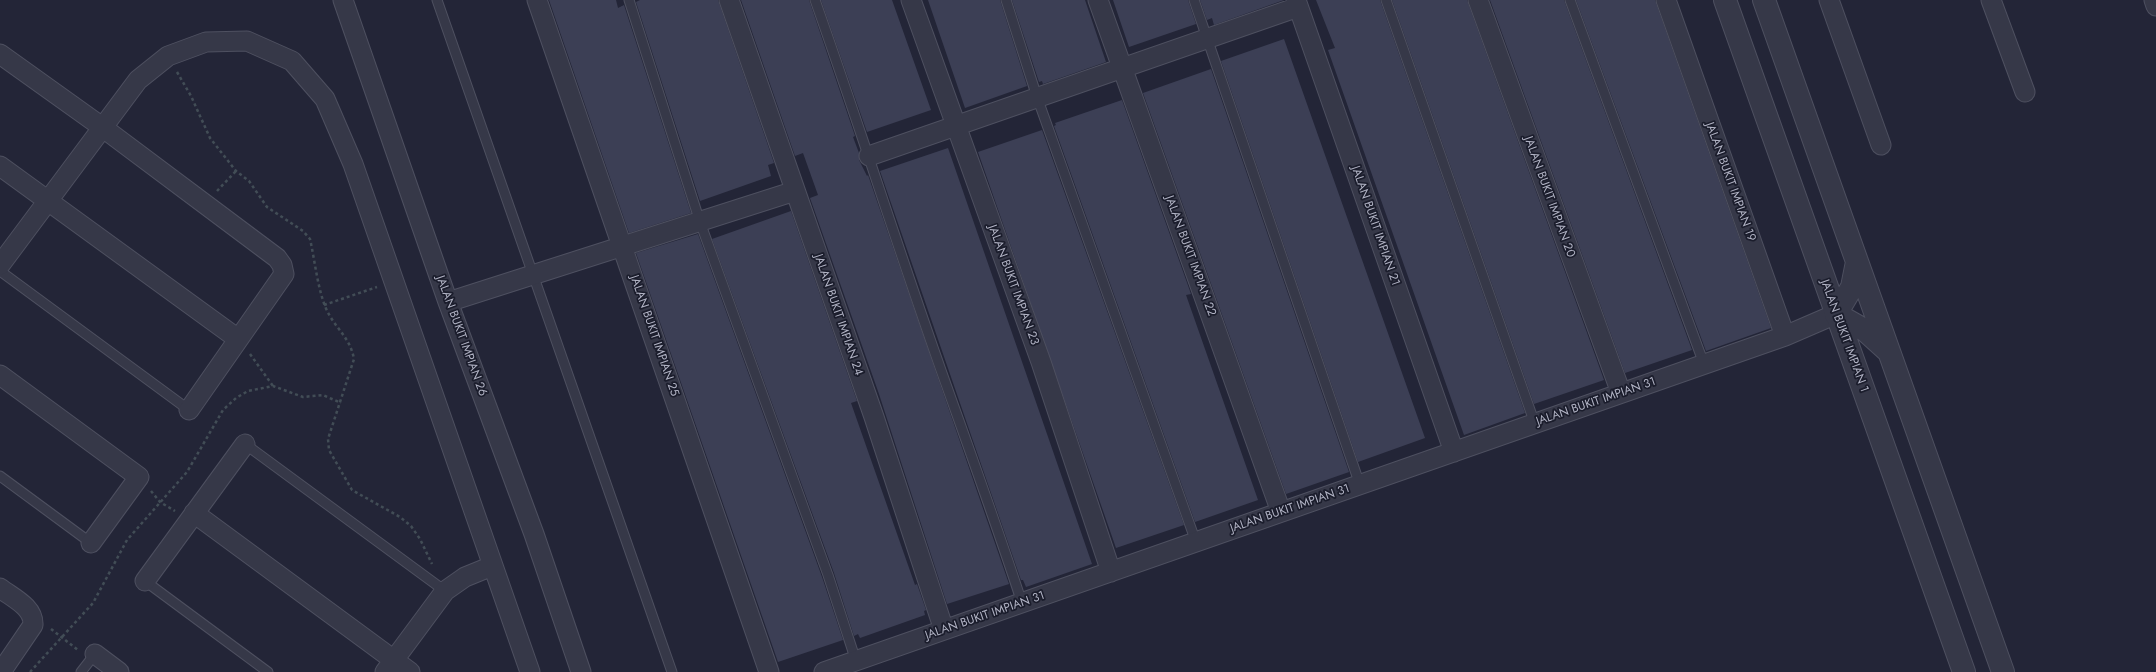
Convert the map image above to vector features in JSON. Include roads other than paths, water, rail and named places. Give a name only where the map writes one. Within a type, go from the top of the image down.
[{"type":"street","name":"JALAN BUKIT IMPIAN 26","points":[[343,0],[448,302],[534,534],[581,672]]},
{"type":"street","name":"JALAN BUKIT IMPIAN 25","points":[[537,0],[769,672]]},
{"type":"street","name":"JALAN BUKIT IMPIAN 24","points":[[729,0],[874,417],[944,630]]},
{"type":"street","name":"JALAN BUKIT IMPIAN 23","points":[[911,0],[1041,362],[1111,572]]},
{"type":"street","name":"JALAN BUKIT IMPIAN 22","points":[[1098,0],[1281,512]]},
{"type":"street","name":"JALAN BUKIT IMPIAN 20","points":[[1478,0],[1621,393]]},
{"type":"street","name":"JALAN BUKIT IMPIAN 19","points":[[1666,0],[1785,336]]},
{"type":"street","name":"JALAN BUKIT IMPIAN 1","points":[[1725,0],[1964,672]]},
{"type":"street","points":[[1764,0],[2003,672]]},
{"type":"street","points":[[1829,0],[1881,145]]},
{"type":"street","points":[[1991,0],[2025,92]]},
{"type":"street","points":[[2154,0],[2156,6]]},
{"type":"street","points":[[869,156],[1122,68],[1297,4]]},
{"type":"street","name":"JALAN BUKIT IMPIAN 21","points":[[1297,4],[1454,452]]},
{"type":"street","points":[[0,266],[138,80],[168,56],[206,42],[247,40],[292,60],[325,99],[353,164],[530,672]]},
{"type":"street","points":[[0,54],[102,127],[277,258],[282,265],[284,274],[189,410]]},
{"type":"street","points":[[0,166],[238,339]]},
{"type":"street","points":[[448,302],[534,276],[795,191]]},
{"type":"street","points":[[1785,336],[1836,314],[1852,287],[1857,262]]},
{"type":"street","points":[[1836,314],[1866,330],[1889,352]]},
{"type":"street","name":"JALAN BUKIT IMPIAN 31","points":[[824,672],[1785,336]]},
{"type":"street","points":[[0,375],[139,477],[91,543]]},
{"type":"street","points":[[145,581],[245,444]]},
{"type":"street","points":[[192,517],[389,666],[410,672]]},
{"type":"street","points":[[389,666],[445,591],[465,577],[492,566]]},
{"type":"street","points":[[0,588],[29,610],[33,619],[33,626],[1,672]]},
{"type":"street","points":[[93,656],[120,672]]},
{"type":"lane","points":[[437,0],[672,672]]},
{"type":"lane","points":[[629,0],[700,222],[828,574],[856,661]]},
{"type":"lane","points":[[815,0],[1022,603]]},
{"type":"lane","points":[[1006,0],[1037,97],[1196,542]]},
{"type":"lane","points":[[1194,0],[1360,485]]},
{"type":"lane","points":[[1386,0],[1535,424]]},
{"type":"lane","points":[[1570,0],[1704,364]]},
{"type":"lane","points":[[0,271],[189,410]]},
{"type":"lane","points":[[245,444],[445,591]]},
{"type":"lane","points":[[0,476],[91,543]]},
{"type":"lane","points":[[145,581],[268,672]]},
{"type":"lane","points":[[81,672],[93,656]]}]
